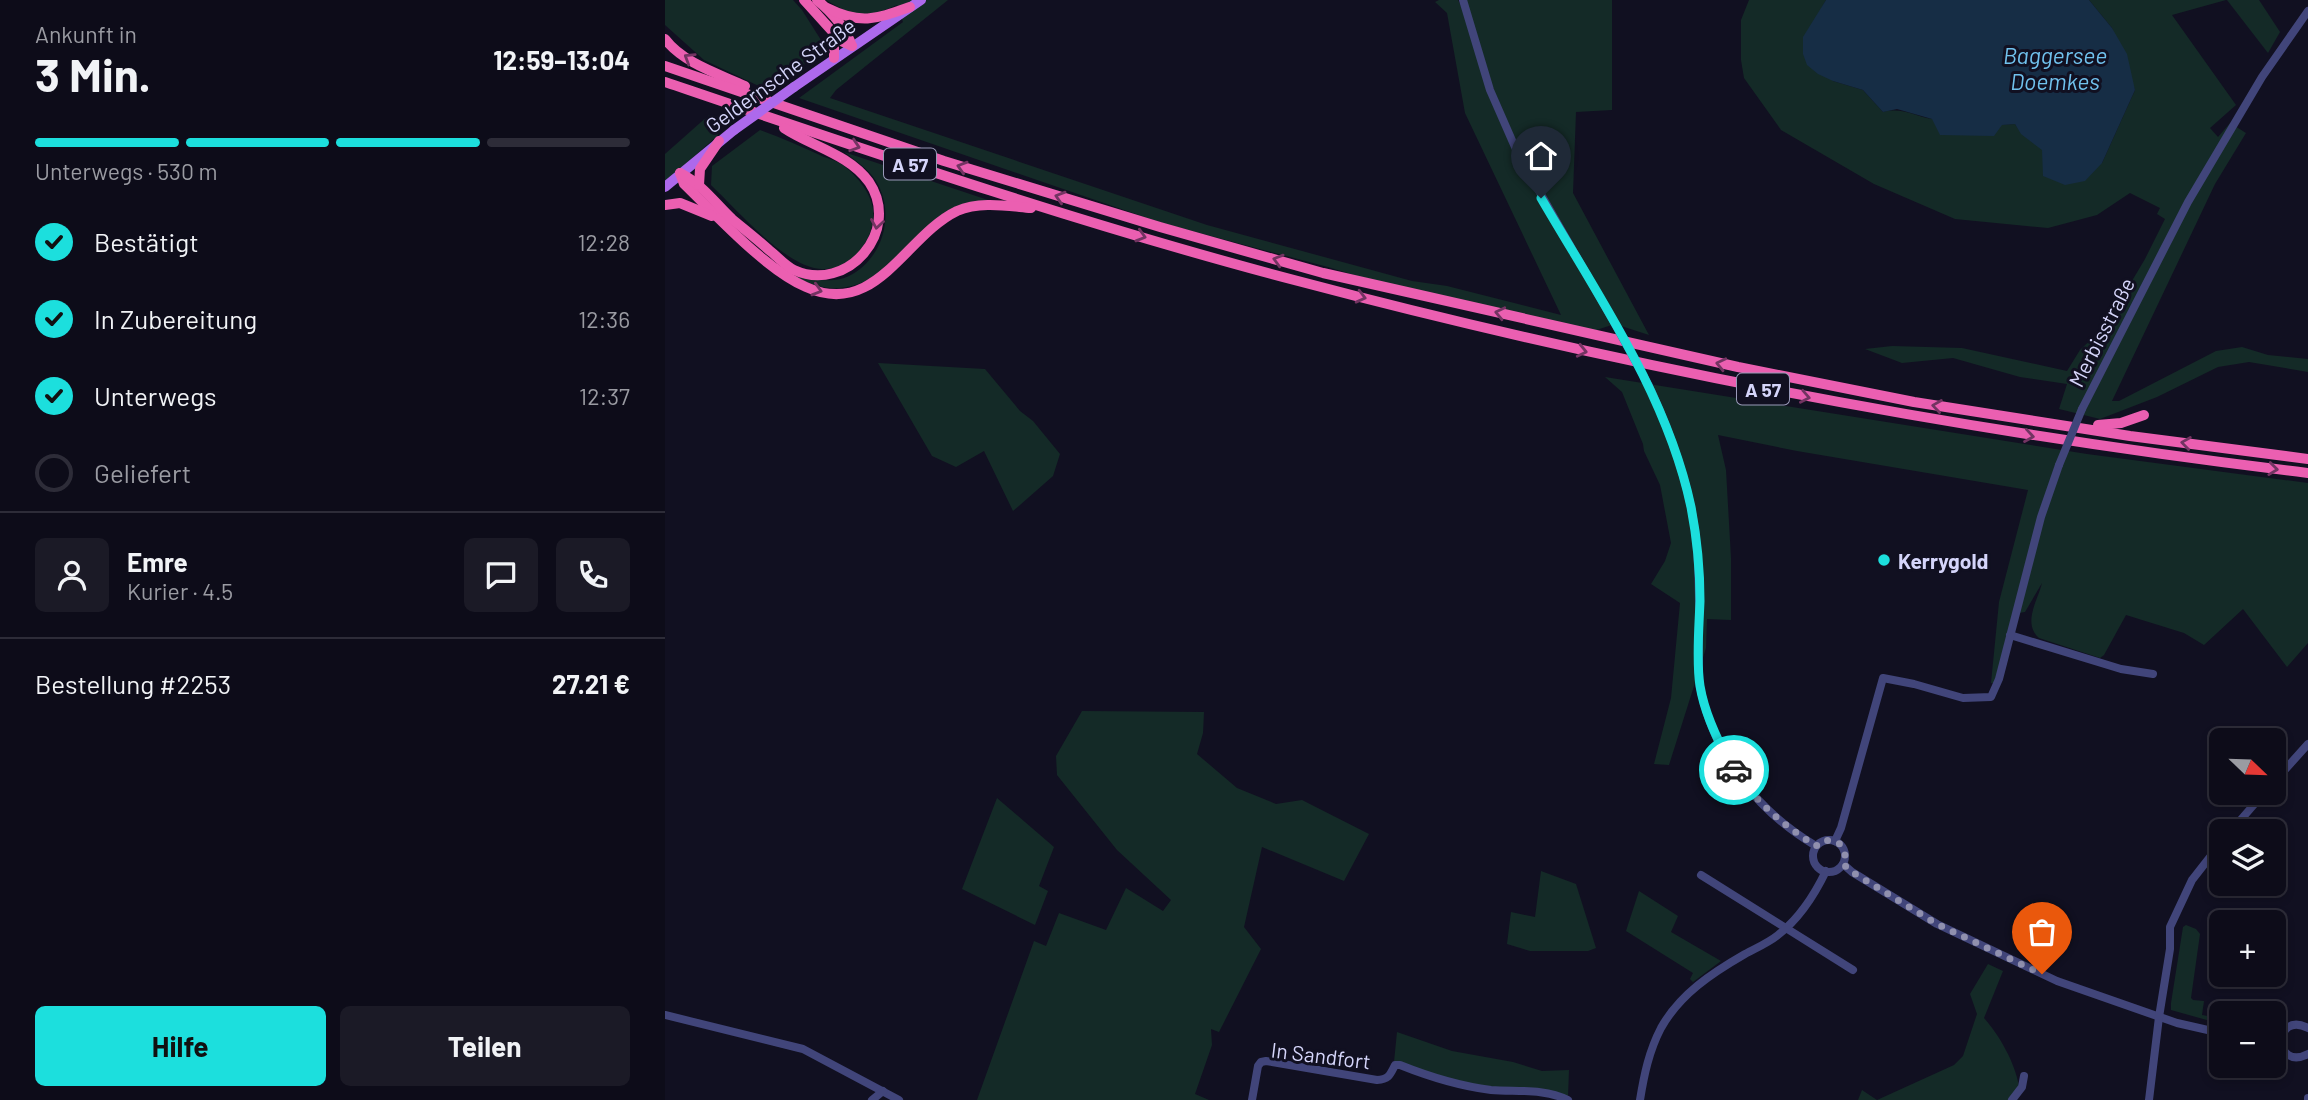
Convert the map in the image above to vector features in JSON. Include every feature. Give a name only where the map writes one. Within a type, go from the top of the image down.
[{"type":"highway","points":[[804,0],[841,41],[852,46]]},
{"type":"highway","points":[[817,0],[827,8],[847,34],[852,46]]},
{"type":"highway","points":[[827,8],[859,20],[875,19],[910,7]]},
{"type":"highway","points":[[834,34],[834,58]]},
{"type":"highway","points":[[665,40],[682,55],[745,86],[758,97]]},
{"type":"highway","name":"A 57","points":[[665,66],[944,162],[1323,273],[1738,368],[1914,402],[2130,436],[2308,458]]},
{"type":"highway","name":"A 57","points":[[665,82],[1052,210],[1295,281],[1452,320],[1738,384],[1989,429],[2116,449],[2308,473]]},
{"type":"highway","points":[[680,173],[699,185],[732,218],[792,269],[808,274],[826,274],[842,271],[856,262],[867,251],[879,224],[875,194],[868,181],[840,157],[790,132],[767,117]]},
{"type":"highway","points":[[699,185],[700,169],[719,141]]},
{"type":"highway","points":[[680,173],[684,184],[723,222],[785,275],[808,288],[833,294],[868,286],[890,269],[920,238],[958,211],[987,205],[1052,210]]},
{"type":"highway","points":[[665,205],[680,203],[691,206],[723,222]]},
{"type":"highway","points":[[2029,419],[2107,425],[2144,415]]},
{"type":"main road","name":"Geldernsche Straße","points":[[665,187],[734,130],[921,0]]},
{"type":"street","points":[[1463,0],[1490,90],[1518,154],[1649,386],[1672,439],[1684,477],[1696,534],[1700,599],[1700,685],[1720,746],[1735,772],[1756,799],[1775,817],[1816,846]]},
{"type":"street","name":"Merbisstraße","points":[[1835,841],[1883,678],[1963,698],[1991,697],[1999,679],[2041,517],[2082,409],[2188,202],[2262,77],[2308,11]]},
{"type":"street","points":[[2010,635],[2121,669],[2153,674]]},
{"type":"street","points":[[2286,769],[2308,744]]},
{"type":"street","points":[[2242,819],[2254,805]]},
{"type":"street","points":[[1825,840],[1835,841],[1844,850],[1843,864],[1836,870],[1826,871],[1816,864],[1814,852],[1816,846],[1825,840]]},
{"type":"street","points":[[2149,1100],[2170,949],[2170,927],[2192,880],[2209,858]]},
{"type":"street","points":[[1843,864],[1937,924],[2057,981],[2159,1017],[2209,1030]]},
{"type":"street","points":[[1640,1100],[1650,1051],[1662,1026],[1676,1007],[1712,973],[1785,929],[1806,907],[1826,871]]},
{"type":"street","points":[[1701,876],[1853,970]]},
{"type":"street","points":[[665,1015],[803,1049],[899,1100]]},
{"type":"street","points":[[2286,1031],[2298,1024],[2308,1028]]},
{"type":"street","points":[[2286,1053],[2307,1058]]},
{"type":"street","name":"In Sandfort","points":[[1252,1100],[1258,1066],[1266,1061],[1377,1080],[1386,1079],[1395,1065],[1400,1065],[1450,1083],[1492,1090],[1539,1091],[1567,1100]]},
{"type":"street","points":[[2012,1100],[2022,1087],[2024,1076]]},
{"type":"street","points":[[872,1100],[883,1091]]},
{"type":"green space","points":[[665,0],[793,0],[826,48],[769,91],[704,60],[665,25]]},
{"type":"green space","points":[[826,0],[948,0],[836,90],[830,98],[1207,225],[1412,281],[1447,286],[1561,315],[1465,113],[1447,13],[1435,2],[1458,0],[1467,18],[1467,0],[1612,0],[1612,110],[1576,112],[1573,193],[1649,335],[1615,324],[1587,333],[1448,304],[1328,267],[1162,223],[799,98],[903,22],[897,5],[876,13],[861,14]]},
{"type":"green space","points":[[1749,0],[1826,0],[1814,22],[1833,81],[1863,90],[1883,112],[1902,111],[1962,123],[2015,124],[2032,142],[2042,148],[2102,163],[2135,90],[2112,28],[2089,0],[2226,0],[2172,15],[2236,105],[2210,128],[2218,137],[2230,123],[2246,133],[2215,184],[2112,401],[2119,401],[2216,351],[2242,347],[2268,355],[2308,359],[2308,372],[2249,362],[2218,367],[2157,397],[2100,419],[2059,409],[2067,384],[2020,377],[1953,358],[1902,363],[1865,349],[1892,346],[1962,348],[2067,371],[2080,350],[2101,330],[2117,306],[2165,219],[2157,214],[2160,208],[2130,193],[2097,215],[2048,228],[1955,219],[1874,184],[1781,130],[1744,78],[1741,20]]},
{"type":"green space","points":[[2227,0],[2259,0],[2280,32],[2268,53]]},
{"type":"green space","points":[[709,115],[730,119],[716,137],[665,182],[665,154]]},
{"type":"green space","points":[[760,130],[840,163],[863,185],[872,203],[873,221],[865,243],[848,261],[838,267],[826,269],[801,263],[759,233],[711,185],[712,166]]},
{"type":"green space","points":[[844,152],[991,201],[967,203],[958,208],[890,266],[873,277],[856,285],[837,288],[817,286],[795,275],[829,280],[849,276],[870,259],[883,234],[885,207],[876,181],[866,169]]},
{"type":"green space","points":[[878,363],[985,369],[1060,454],[1053,476],[1013,511],[984,451],[956,467],[932,456]]},
{"type":"green space","points":[[1605,377],[2087,454],[2308,483],[2308,643],[2287,667],[2243,609],[2204,645],[2184,633],[2126,615],[2100,658],[2039,638],[2034,632],[2031,618],[2042,583],[2025,612],[2018,613],[1995,683],[1991,683],[1999,602],[2028,490],[1718,435],[1726,470],[1731,620],[1707,619],[1706,648],[1669,765],[1654,764],[1671,698],[1680,603],[1651,584],[1665,561],[1671,543],[1660,485],[1622,392]]},
{"type":"green space","points":[[1082,711],[1204,712],[1203,733],[1197,754],[1237,788],[1276,804],[1302,800],[1369,834],[1344,881],[1262,847],[1244,927],[1261,949],[1219,1032],[1211,1029],[1212,1045],[1195,1094],[1209,1100],[977,1100],[1034,941],[1046,946],[1059,913],[1106,930],[1126,888],[1163,911],[1171,900],[1117,850],[1057,775],[1056,756]]},
{"type":"green space","points":[[997,798],[1054,847],[1039,886],[1048,891],[1035,925],[962,889]]},
{"type":"green space","points":[[1541,871],[1576,884],[1596,948],[1588,951],[1530,951],[1507,944],[1511,912],[1535,917]]},
{"type":"green space","points":[[1639,891],[1678,916],[1671,932],[1721,961],[1693,982],[1690,979],[1693,973],[1626,931]]},
{"type":"green space","points":[[2186,925],[2196,929],[2200,934],[2191,998],[2204,1001],[2202,1015],[2209,1016],[2209,1021],[2171,1010],[2183,927]]},
{"type":"green space","points":[[1988,964],[2003,971],[1984,1018],[2006,1050],[2017,1077],[2019,1086],[2008,1100],[1877,1100],[1954,1065],[1963,1056],[1977,1014],[1970,994]]},
{"type":"green space","points":[[1397,1032],[1452,1051],[1513,1062],[1542,1071],[1569,1070],[1568,1097],[1457,1082],[1394,1062]]},
{"type":"green space","points":[[1862,1090],[1877,1100],[1858,1100]]},
{"type":"water","name":"Baggersee Doemkes","points":[[1826,0],[2089,0],[2112,28],[2127,54],[2135,90],[2102,163],[2085,181],[2065,185],[2043,176],[2042,150],[2021,134],[2015,124],[2002,125],[1994,136],[1940,135],[1932,119],[1897,109],[1883,112],[1863,90],[1818,74],[1807,65],[1803,54],[1803,37]]},
{"type":"way so far","points":[[1734,770],[1756,799],[1805,839],[1816,846],[1825,840],[1839,843],[1845,855],[1843,864],[1852,872],[1937,924],[2042,974]]},
{"type":"place","name":"Kerrygold","points":[[1884,560]]},
{"type":"route","points":[[1541,198],[1649,386],[1672,439],[1684,477],[1696,534],[1700,599],[1700,685],[1720,746],[1734,770]]}]
